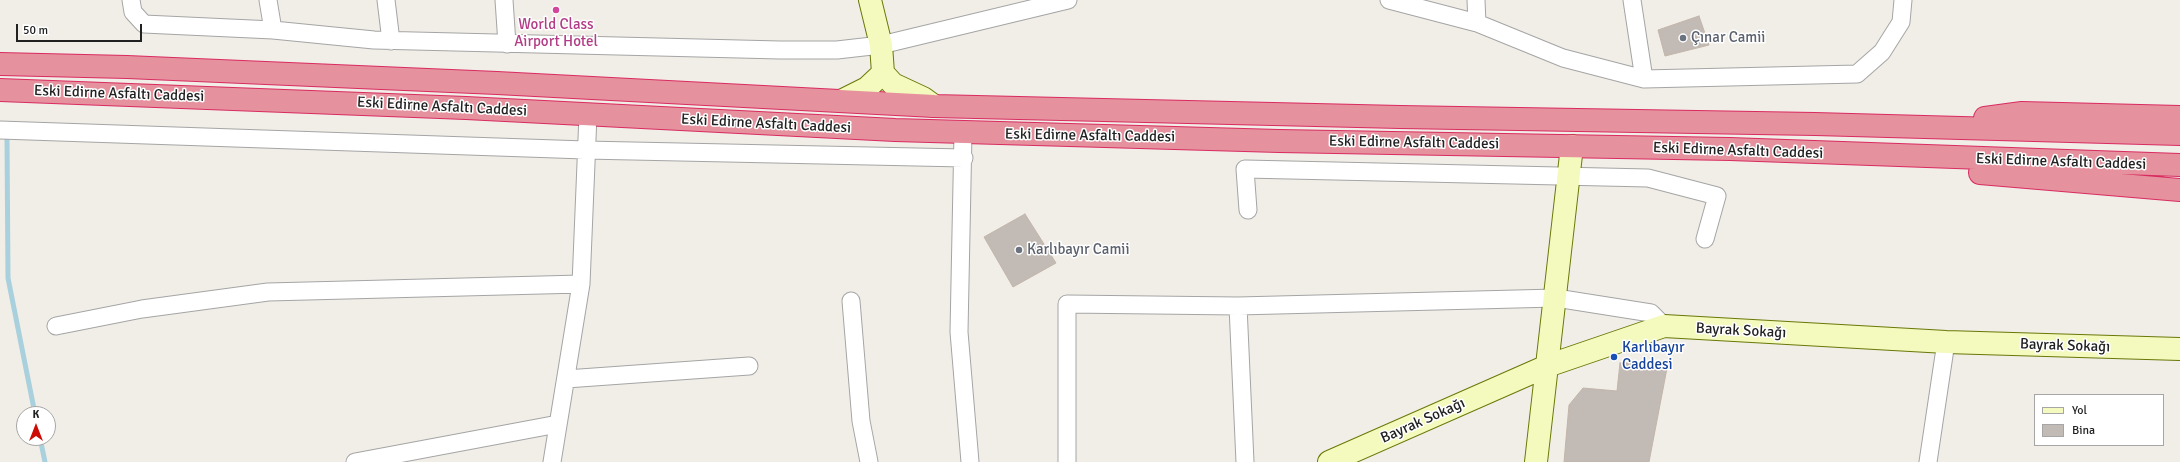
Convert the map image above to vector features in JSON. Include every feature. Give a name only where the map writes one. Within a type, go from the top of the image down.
[{"type":"highway","name":"Eski Edirne Asfaltı Caddesi","points":[[0,64],[127,67],[489,83],[934,106],[1392,117],[1937,127],[2180,134]]},
{"type":"highway","name":"Eski Edirne Asfaltı Caddesi","points":[[0,90],[418,106],[963,133],[1730,149],[1893,156],[2180,165]]},
{"type":"highway","points":[[1937,127],[2022,113],[2180,117]]},
{"type":"highway","points":[[1893,156],[1978,173],[2180,190]]},
{"type":"main road","points":[[870,0],[881,45],[883,74],[893,84],[923,98],[934,106]]},
{"type":"main road","points":[[841,101],[867,88],[883,74]]},
{"type":"main road","points":[[1536,462],[1556,298],[1572,146]]},
{"type":"main road","name":"Bayrak Sokağı","points":[[1332,462],[1547,366],[1664,326],[1946,342],[2180,349]]},
{"type":"street","points":[[131,0],[133,12],[144,24],[273,30],[391,41],[780,50],[837,50],[881,45],[1068,0]]},
{"type":"street","points":[[268,0],[273,30]]},
{"type":"street","points":[[386,0],[391,41]]},
{"type":"street","points":[[504,0],[507,44]]},
{"type":"street","points":[[1389,0],[1477,23],[1564,58],[1644,78],[1857,74],[1882,52],[1901,22],[1903,0]]},
{"type":"street","points":[[1476,0],[1477,23]]},
{"type":"street","points":[[1632,0],[1644,78]]},
{"type":"street","points":[[552,462],[581,284],[585,150],[588,115]]},
{"type":"street","name":"Eski Edirne Asfaltı Caddesi","points":[[0,130],[585,150],[964,158]]},
{"type":"street","points":[[963,133],[964,158],[959,332],[970,462]]},
{"type":"street","name":"Eski Edirne Asfaltı Caddesi","points":[[1248,210],[1245,169],[1648,178],[1718,196],[1705,238]]},
{"type":"street","points":[[56,326],[142,309],[268,292],[581,284]]},
{"type":"street","points":[[1067,462],[1067,304],[1238,306],[1556,298],[1651,312],[1664,326]]},
{"type":"street","points":[[851,301],[861,421],[869,462]]},
{"type":"street","points":[[1238,306],[1245,462]]},
{"type":"street","points":[[1928,462],[1946,342]]},
{"type":"street","points":[[566,379],[749,366]]},
{"type":"street","points":[[355,462],[558,424]]},
{"type":"building","name":"Çınar Camii","points":[[1699,16],[1709,45],[1665,56],[1658,30]]},
{"type":"building","name":"Karlıbayır Camii","points":[[1025,214],[1056,263],[1013,287],[984,237]]},
{"type":"building","points":[[1620,363],[1668,363],[1649,462],[1564,462],[1569,405],[1583,388],[1617,391]]},
{"type":"waterway","points":[[7,139],[8,278],[33,406]]},
{"type":"waterway","points":[[42,446],[45,462]]},
{"type":"place","name":"World Class Airport Hotel","points":[[556,10]]},
{"type":"place","name":"Çınar Camii","points":[[1683,38]]},
{"type":"place","name":"Karlıbayır Camii","points":[[1019,250]]},
{"type":"place","name":"Karlıbayır Caddesi","points":[[1614,357]]}]
